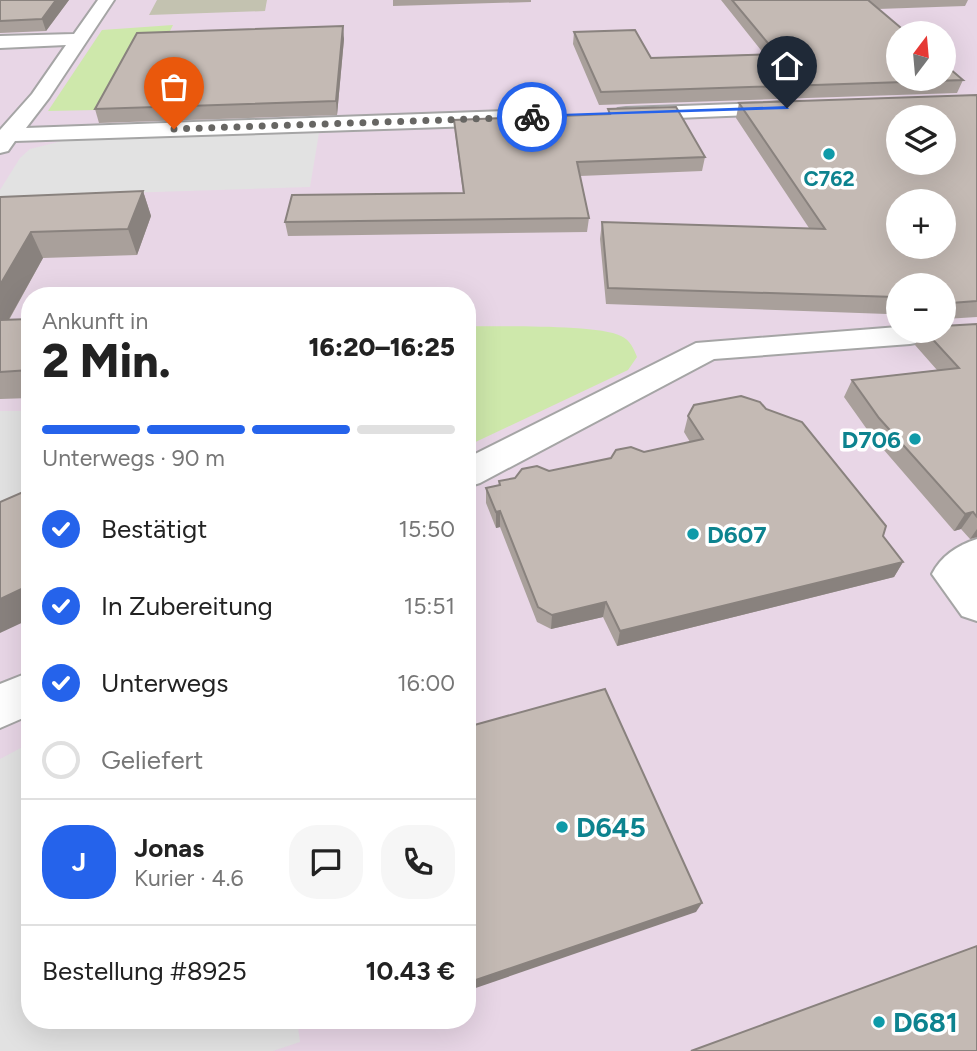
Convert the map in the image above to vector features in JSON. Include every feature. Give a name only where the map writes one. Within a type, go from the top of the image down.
[{"type":"street","points":[[7,131],[39,98],[106,0]]},
{"type":"street","points":[[0,42],[79,39]]},
{"type":"street","points":[[610,114],[814,107]]},
{"type":"street","points":[[7,131],[528,117]]},
{"type":"street","points":[[476,469],[707,350],[886,336]]},
{"type":"street","points":[[977,554],[952,574],[977,604]]},
{"type":"street","points":[[0,707],[21,696]]},
{"type":"shaded area","points":[[0,0],[977,0],[977,1051],[0,1051]]},
{"type":"shaded area","points":[[157,0],[267,0],[265,11],[149,15]]},
{"type":"shaded area","points":[[319,133],[310,187],[0,197],[0,190],[20,158],[30,149],[66,140]]},
{"type":"shaded area","points":[[0,411],[21,411],[21,514],[0,522]]},
{"type":"shaded area","points":[[21,748],[21,1029],[298,1029],[300,1042],[273,1051],[0,1051],[0,759]]},
{"type":"green space","points":[[173,25],[167,37],[132,41],[96,110],[48,111],[102,30]]},
{"type":"green space","points":[[476,326],[570,328],[609,332],[627,340],[633,348],[637,357],[628,370],[476,442]]},
{"type":"building","points":[[0,0],[56,0],[42,19],[0,21]]},
{"type":"building","points":[[732,0],[868,0],[893,21],[886,21],[886,83],[601,92],[574,32],[635,30],[651,58],[777,54]]},
{"type":"building","points":[[343,26],[336,101],[95,109],[137,33]]},
{"type":"building","points":[[977,95],[977,301],[956,303],[956,273],[886,273],[886,297],[608,288],[602,222],[825,229],[739,103]]},
{"type":"building","points":[[676,107],[705,157],[577,162],[589,218],[285,222],[292,195],[464,193],[454,120],[610,114],[608,109]]},
{"type":"building","points":[[143,191],[128,229],[31,232],[0,285],[0,197]]},
{"type":"building","points":[[21,319],[21,371],[0,372],[0,320]]},
{"type":"building","name":"D706","points":[[977,324],[977,517],[973,512],[965,514],[879,418],[852,380],[959,368],[936,343],[956,343],[956,325]]},
{"type":"building","name":"D607","points":[[741,396],[760,402],[766,409],[802,422],[886,526],[883,536],[903,562],[620,631],[606,602],[552,615],[538,607],[500,511],[496,512],[486,488],[500,485],[499,481],[515,478],[522,469],[537,466],[549,471],[611,458],[616,450],[631,447],[644,452],[703,439],[688,416],[694,405]]},
{"type":"building","points":[[21,493],[21,589],[0,599],[0,502]]},
{"type":"building","name":"D645","points":[[605,689],[702,903],[476,980],[476,725]]},
{"type":"building","name":"D681","points":[[977,946],[977,1051],[691,1051]]},
{"type":"way so far","points":[[174,129],[532,117]]},
{"type":"place","name":"C762","points":[[829,154]]},
{"type":"place","name":"D706","points":[[915,439]]},
{"type":"place","name":"D607","points":[[693,534]]},
{"type":"place","name":"D645","points":[[562,827]]},
{"type":"place","name":"D681","points":[[879,1022]]},
{"type":"route","points":[[532,117],[787,108]]}]
